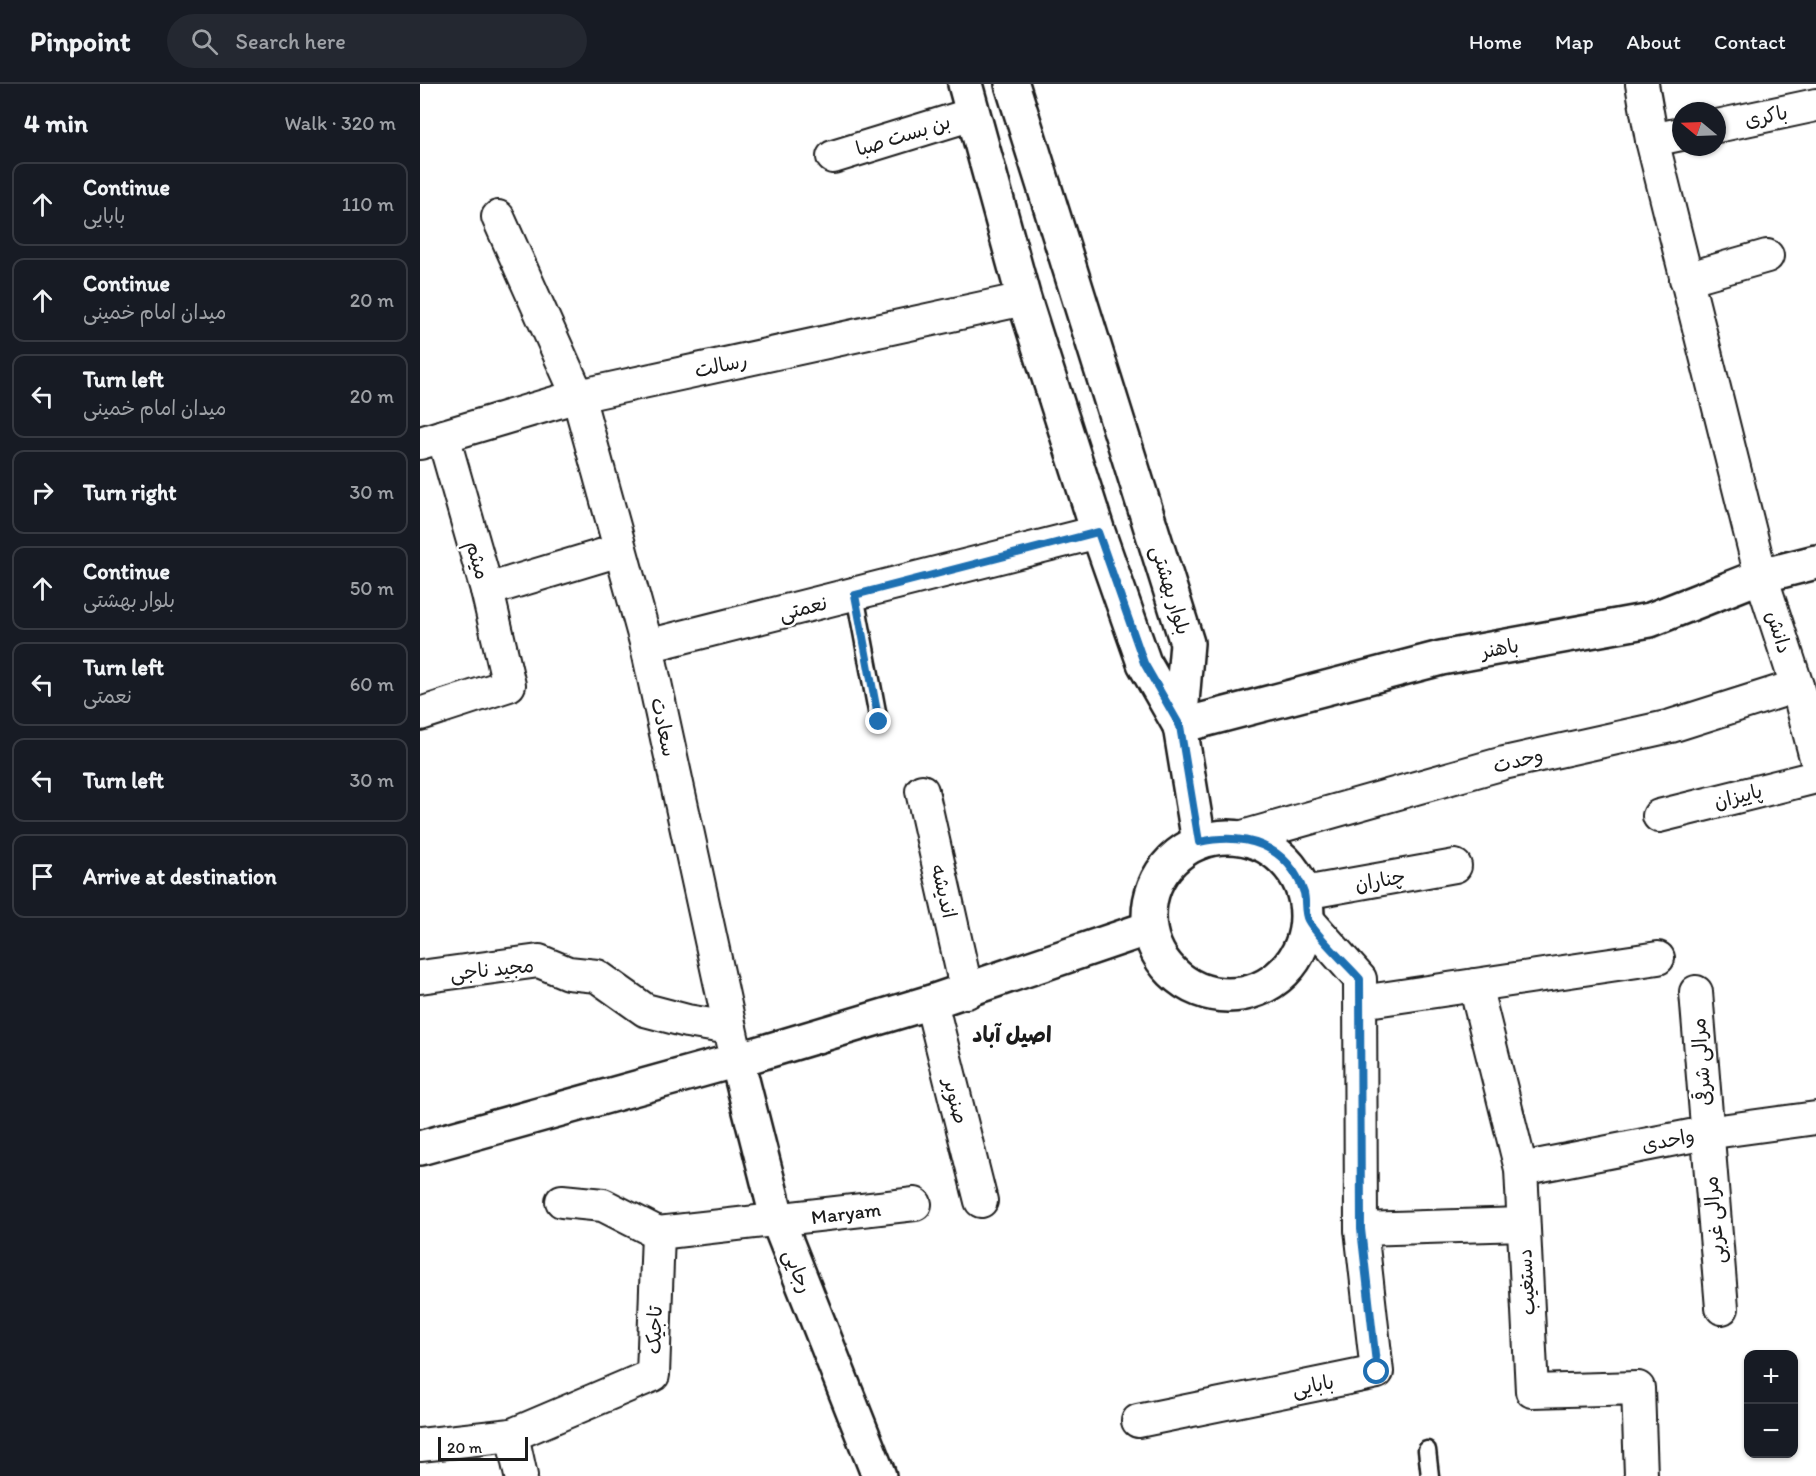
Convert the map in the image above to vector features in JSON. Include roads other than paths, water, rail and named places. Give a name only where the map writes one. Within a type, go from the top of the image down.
[{"type":"main road","name":"بلوار بهشتی","points":[[1012,84],[1187,643],[1180,726]]},
{"type":"main road","points":[[969,99],[1024,299],[1098,532],[1144,663],[1180,726],[1199,842]]},
{"type":"main road","name":"باهنر","points":[[1180,726],[1441,658],[1650,620],[1761,576],[1816,562]]},
{"type":"main road","points":[[1225,837],[1239,838],[1251,840],[1274,851],[1293,870],[1306,906],[1302,945],[1289,967],[1269,985],[1245,994],[1219,996],[1194,989],[1173,974],[1157,953],[1149,928],[1150,901],[1160,876],[1177,856],[1199,842],[1225,837]]},
{"type":"main road","points":[[420,1148],[737,1060],[967,992],[1149,928]]},
{"type":"main road","name":"رجایی","points":[[737,1060],[778,1221],[879,1476]]},
{"type":"street","name":"دانش","points":[[1642,84],[1666,137],[1686,279],[1761,576],[1802,674],[1816,758]]},
{"type":"street","name":"بن بست صبا","points":[[833,157],[969,99]]},
{"type":"street","name":"باکری","points":[[1726,124],[1816,105]]},
{"type":"street","name":"سعادت","points":[[498,217],[578,396],[646,646],[737,1060]]},
{"type":"street","points":[[1686,279],[1767,256]]},
{"type":"street","name":"رسالت","points":[[432,439],[578,396],[1024,299]]},
{"type":"street","name":"میثم","points":[[420,714],[509,685],[487,590],[432,439]]},
{"type":"street","name":"نعمتی","points":[[646,646],[1098,532]]},
{"type":"street","points":[[487,590],[620,550]]},
{"type":"street","name":"وحدت","points":[[1239,838],[1504,763],[1671,726],[1802,674]]},
{"type":"street","name":"پاییزان","points":[[1659,816],[1816,777]]},
{"type":"street","name":"اندیشه","points":[[922,791],[967,992]]},
{"type":"street","name":"چناران","points":[[1306,906],[1455,866]]},
{"type":"street","name":"بابایی","points":[[1138,1421],[1377,1372],[1361,1229],[1360,979],[1306,906]]},
{"type":"street","points":[[1361,1002],[1658,958]]},
{"type":"street","name":"مجید ناجی","points":[[420,977],[539,961],[568,973],[597,976],[645,1010],[687,1021],[730,1028]]},
{"type":"street","name":"دستغیب","points":[[1475,985],[1521,1169],[1532,1391],[1638,1388],[1641,1476]]},
{"type":"street","name":"مرالی شرقی","points":[[1696,992],[1706,1133]]},
{"type":"street","name":"صنوبر","points":[[931,1002],[981,1201]]},
{"type":"street","name":"واحدی","points":[[1521,1169],[1706,1133],[1816,1118]]},
{"type":"street","name":"مرالی غربی","points":[[1706,1133],[1722,1308]]},
{"type":"street","points":[[562,1201],[603,1205],[658,1233],[778,1221]]},
{"type":"street","name":"Maryam","points":[[778,1221],[915,1204]]},
{"type":"street","points":[[1361,1229],[1523,1224]]},
{"type":"street","name":"تاجیک","points":[[420,1445],[512,1435],[652,1374],[658,1233]]},
{"type":"street","points":[[512,1435],[521,1476]]},
{"type":"lane","points":[[855,595],[879,722]]},
{"type":"lane","points":[[1427,1450],[1430,1476]]},
{"type":"district","name":"اصیل آباد","points":[[1012,1034]]}]
